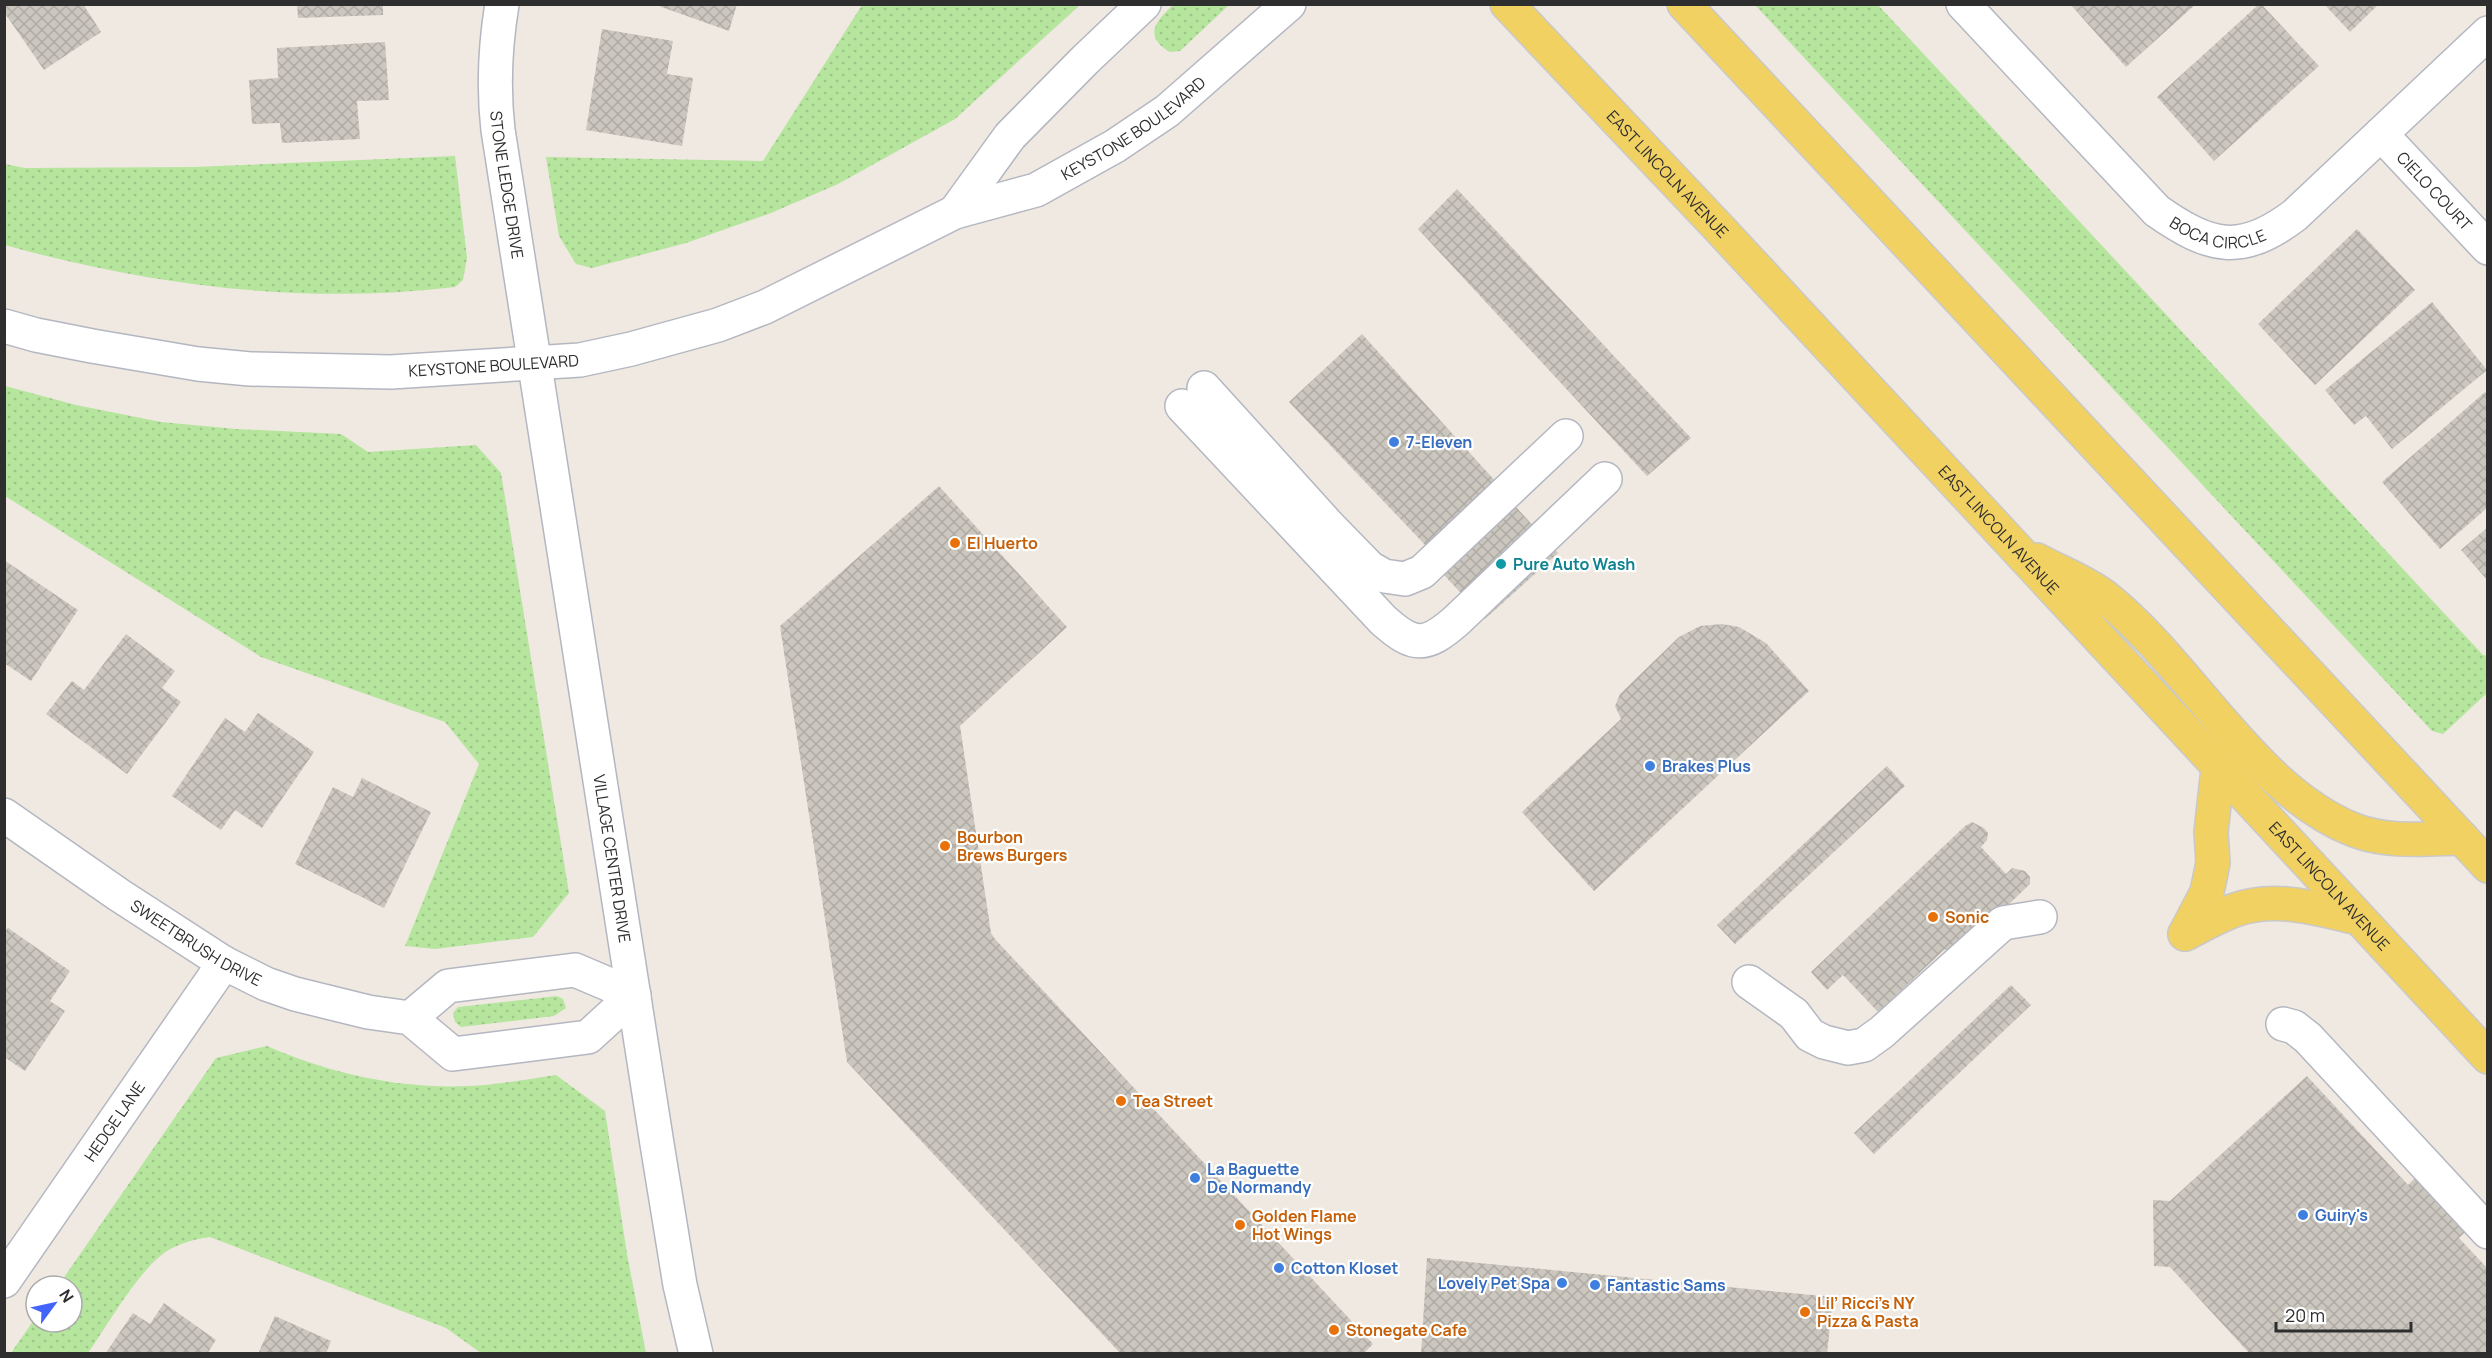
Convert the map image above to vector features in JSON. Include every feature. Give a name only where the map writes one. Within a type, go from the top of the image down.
[{"type":"main road","name":"EAST LINCOLN AVENUE","points":[[1507,4],[1718,227],[2218,770],[2487,1057]]},
{"type":"main road","points":[[1684,4],[2487,866]]},
{"type":"main road","points":[[2014,548],[2104,596],[2148,638],[2254,755],[2302,803],[2354,830],[2391,839],[2462,838]]},
{"type":"main road","points":[[2218,770],[2211,832],[2213,863],[2207,892],[2185,934],[2235,910],[2253,905],[2294,904],[2358,918]]},
{"type":"street","name":"STONE LEDGE DRIVE","points":[[502,4],[495,58],[495,106],[536,364]]},
{"type":"street","name":"KEYSTONE BOULEVARD","points":[[955,212],[1010,136],[1144,4]]},
{"type":"street","name":"KEYSTONE BOULEVARD","points":[[4,326],[92,346],[198,364],[250,369],[391,372],[580,360],[631,349],[727,321],[765,307],[955,212],[1036,190],[1114,146],[1167,111],[1289,4]]},
{"type":"street","name":"BOCA CIRCLE","points":[[1963,4],[2157,211],[2192,234],[2221,243],[2235,243],[2269,233],[2295,215],[2487,33]]},
{"type":"street","name":"CIELO COURT","points":[[2381,134],[2487,248]]},
{"type":"street","name":"VILLAGE CENTER DRIVE","points":[[536,364],[680,1285],[696,1353]]},
{"type":"street","points":[[1566,436],[1422,572],[1405,579],[1384,576],[1370,568],[1193,397],[1383,620],[1397,633],[1424,642],[1436,638],[1456,621],[1605,479]]},
{"type":"street","name":"SWEETBRUSH DRIVE","points":[[4,815],[119,895],[224,963],[266,984],[295,994],[368,1012],[410,1018]]},
{"type":"street","points":[[1749,982],[1794,1014],[1810,1035],[1824,1042],[1848,1048],[1864,1045],[1882,1032],[2003,922],[2040,917]]},
{"type":"street","name":"HEDGE LANE","points":[[4,1281],[224,963]]},
{"type":"street","points":[[575,970],[634,995],[588,1037],[464,1053],[453,1054],[410,1018],[448,986],[575,970]]},
{"type":"street","points":[[2283,1023],[2294,1027],[2308,1038],[2487,1232]]},
{"type":"green space","points":[[1174,4],[1229,5],[1180,51],[1170,52],[1161,46],[1154,34],[1162,16]]},
{"type":"green space","points":[[862,5],[1080,5],[955,119],[838,184],[771,213],[686,243],[592,268],[576,264],[559,236],[546,157],[763,161]]},
{"type":"green space","points":[[1755,5],[1878,5],[2483,655],[2487,656],[2487,693],[2443,734],[2432,731]]},
{"type":"green space","points":[[455,156],[467,258],[463,280],[455,287],[342,294],[228,288],[116,271],[5,245],[5,164],[25,168],[194,167]]},
{"type":"green space","points":[[5,386],[76,405],[161,422],[236,429],[341,434],[368,452],[476,445],[501,473],[569,893],[533,937],[435,949],[405,946],[479,764],[445,722],[261,657],[5,496]]},
{"type":"green space","points":[[557,996],[563,999],[566,1008],[554,1016],[461,1027],[455,1022],[453,1013],[458,1007]]},
{"type":"green space","points":[[267,1046],[341,1072],[417,1085],[480,1085],[556,1075],[605,1111],[627,1254],[646,1353],[481,1353],[446,1328],[210,1237],[183,1243],[159,1257],[130,1290],[88,1353],[11,1353],[24,1334],[84,1334],[84,1274],[66,1274],[216,1058]]},
{"type":"building","points":[[4,4],[83,4],[101,32],[44,70],[4,12]]},
{"type":"building","points":[[297,4],[383,4],[383,15],[298,18]]},
{"type":"building","points":[[653,4],[737,4],[729,31]]},
{"type":"building","points":[[2070,4],[2196,4],[2126,67]]},
{"type":"building","points":[[2324,4],[2379,4],[2350,32]]},
{"type":"building","points":[[2258,5],[2262,5],[2319,66],[2214,161],[2157,97]]},
{"type":"building","points":[[602,29],[673,41],[667,74],[693,78],[682,146],[586,130]]},
{"type":"building","points":[[385,42],[389,100],[357,101],[360,139],[282,143],[280,123],[252,124],[249,80],[278,78],[277,48]]},
{"type":"building","points":[[1457,189],[1691,438],[1647,476],[1418,229]]},
{"type":"building","points":[[2357,229],[2415,290],[2315,385],[2258,324]]},
{"type":"building","points":[[2432,302],[2487,370],[2392,449],[2366,416],[2354,425],[2325,390]]},
{"type":"building","name":"7-Eleven","points":[[1362,334],[1497,483],[1428,548],[1289,402]]},
{"type":"building","points":[[2485,392],[2488,394],[2488,507],[2440,549],[2382,482]]},
{"type":"building","points":[[939,486],[1067,627],[960,726],[991,933],[1373,1344],[1363,1354],[1121,1354],[847,1062],[780,626]]},
{"type":"building","name":"Pure Auto Wash","points":[[1515,506],[1558,553],[1485,619],[1444,575]]},
{"type":"building","points":[[2488,527],[2488,581],[2461,550]]},
{"type":"building","points":[[4,560],[78,610],[31,681],[4,663]]},
{"type":"building","name":"Brakes Plus","points":[[1722,624],[1739,627],[1766,643],[1809,691],[1594,891],[1522,812],[1621,719],[1615,706],[1620,694],[1679,637],[1700,626]]},
{"type":"building","points":[[126,634],[175,671],[162,688],[181,702],[127,774],[46,714],[72,681],[84,690]]},
{"type":"building","points":[[258,713],[314,752],[262,828],[235,810],[221,830],[172,796],[225,718],[245,732]]},
{"type":"building","points":[[1887,766],[1905,786],[1735,944],[1717,925]]},
{"type":"building","points":[[362,778],[431,812],[384,908],[295,864],[333,787],[353,797]]},
{"type":"building","name":"Sonic","points":[[1972,822],[1984,828],[1988,833],[1987,840],[1981,847],[2006,874],[2012,868],[2025,871],[2030,877],[2030,884],[1953,958],[1945,949],[1878,1012],[1843,975],[1827,990],[1811,972],[1965,826]]},
{"type":"building","points":[[8,928],[70,971],[50,1001],[65,1011],[25,1071],[4,1057],[4,933]]},
{"type":"building","points":[[2011,985],[2031,1005],[1874,1154],[1854,1133]]},
{"type":"building","name":"Guiry's","points":[[2307,1076],[2408,1185],[2418,1175],[2467,1230],[2459,1238],[2488,1269],[2488,1354],[2250,1354],[2170,1267],[2154,1266],[2153,1200],[2170,1201]]},
{"type":"building","points":[[1427,1258],[1833,1297],[1827,1354],[1421,1354]]},
{"type":"building","points":[[164,1303],[216,1340],[207,1354],[105,1354],[133,1313],[150,1324]]},
{"type":"building","points":[[275,1316],[331,1341],[326,1354],[258,1354]]},
{"type":"place","name":"7-Eleven","points":[[1394,442]]},
{"type":"place","name":"El Huerto","points":[[955,543]]},
{"type":"place","name":"Pure Auto Wash","points":[[1501,564]]},
{"type":"place","name":"Brakes Plus","points":[[1650,766]]},
{"type":"place","name":"Bourbon Brews Burgers","points":[[945,846]]},
{"type":"place","name":"Sonic","points":[[1933,917]]},
{"type":"place","name":"Tea Street","points":[[1121,1101]]},
{"type":"place","name":"La Baguette De Normandy","points":[[1195,1178]]},
{"type":"place","name":"Guiry's","points":[[2303,1215]]},
{"type":"place","name":"Golden Flame Hot Wings","points":[[1240,1225]]},
{"type":"place","name":"Cotton Kloset","points":[[1279,1268]]},
{"type":"place","name":"Lovely Pet Spa","points":[[1562,1283]]},
{"type":"place","name":"Fantastic Sams","points":[[1595,1285]]},
{"type":"place","name":"Lil’ Ricci’s NY Pizza & Pasta","points":[[1805,1312]]},
{"type":"place","name":"Stonegate Cafe","points":[[1334,1330]]}]
